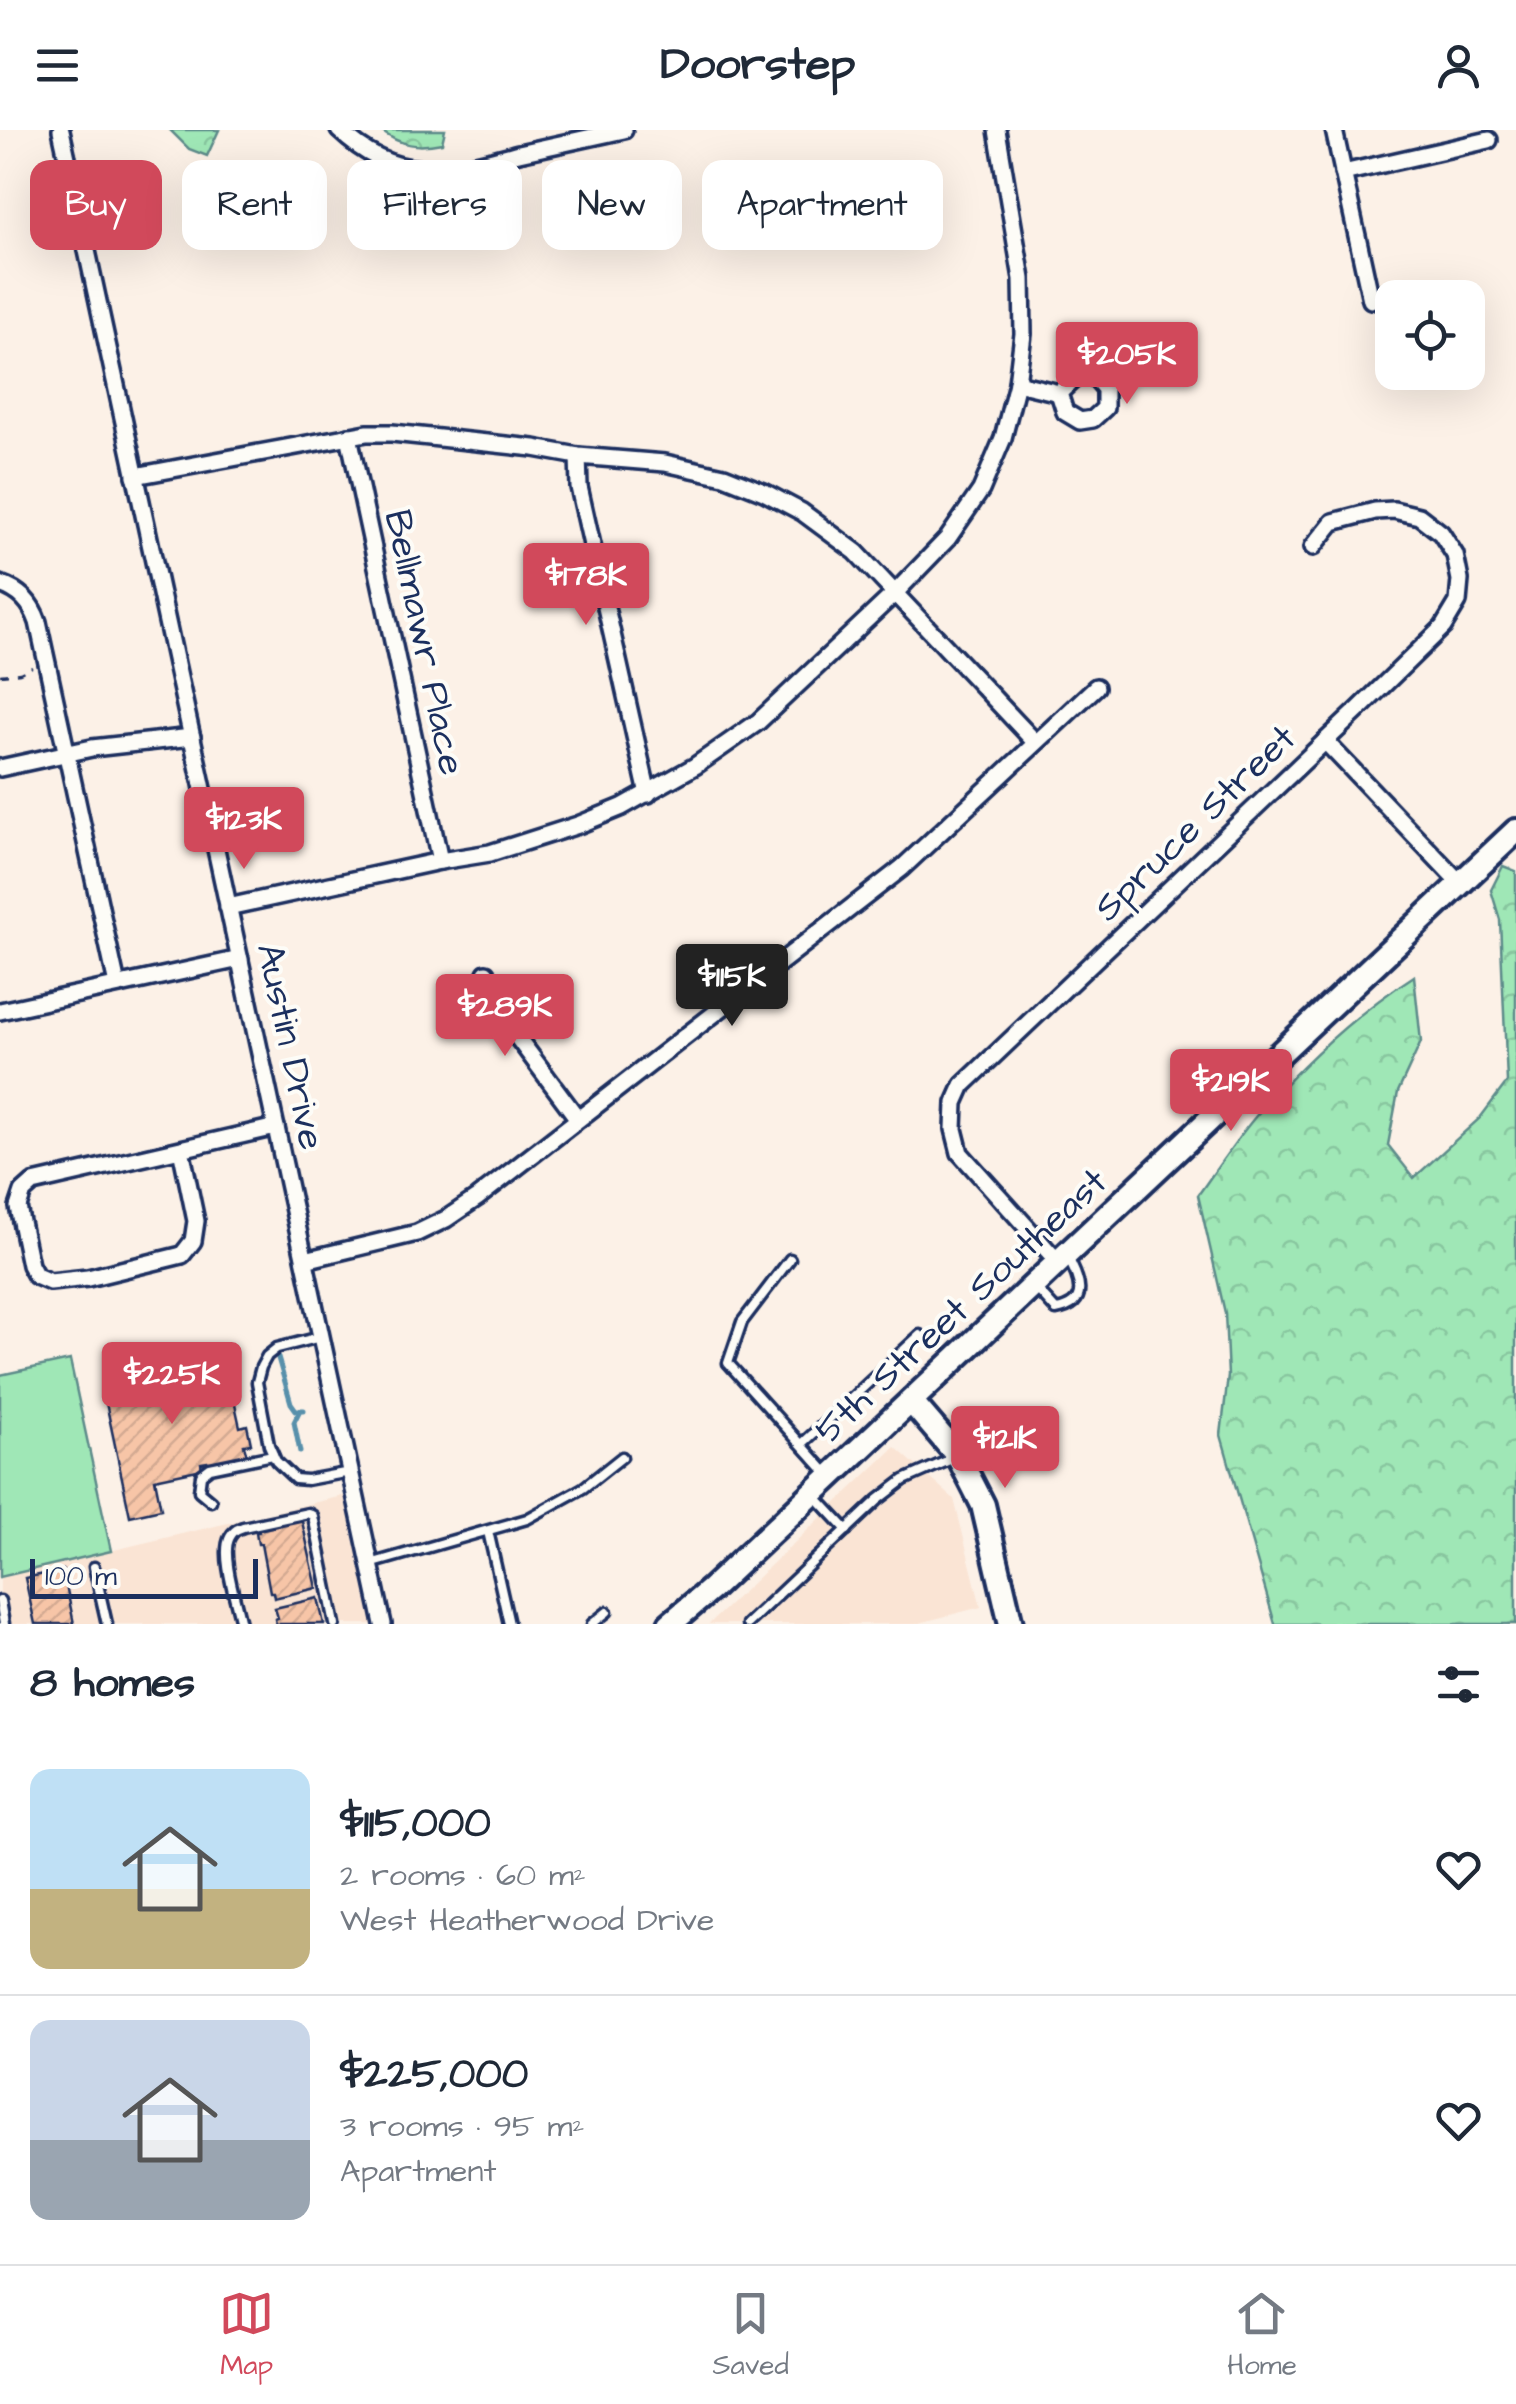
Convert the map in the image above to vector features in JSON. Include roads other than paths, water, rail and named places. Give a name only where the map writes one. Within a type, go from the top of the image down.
[{"type":"main road","name":"5th Street Southeast","points":[[670,1624],[1516,831]]},
{"type":"main road","points":[[911,1401],[958,1456],[982,1505],[1011,1624]]},
{"type":"street","name":"Austin Drive","points":[[60,130],[383,1624]]},
{"type":"street","points":[[338,130],[382,160],[422,170],[480,162],[624,130]]},
{"type":"street","points":[[228,908],[490,853],[578,825],[648,794],[758,722],[894,594],[948,538],[981,490],[1003,438],[1017,383],[1024,334],[1022,279],[997,130]]},
{"type":"street","points":[[1334,130],[1372,300]]},
{"type":"street","points":[[1343,172],[1489,140]]},
{"type":"street","points":[[1017,383],[1059,394]]},
{"type":"street","points":[[136,476],[349,436],[392,433],[665,463],[724,476],[802,512],[856,552],[1035,742]]},
{"type":"street","name":"Bellmawr Place","points":[[349,436],[440,861]]},
{"type":"street","points":[[578,456],[578,487],[648,794]]},
{"type":"street","name":"Spruce Street","points":[[1062,1258],[960,1153],[954,1129],[955,1103],[963,1085],[1443,627],[1458,602],[1460,580],[1455,555],[1441,533],[1419,516],[1394,510],[1333,522],[1313,547]]},
{"type":"street","points":[[0,584],[26,598],[34,610],[117,985]]},
{"type":"street","points":[[304,1260],[402,1238],[434,1226],[477,1198],[902,868],[1096,687]]},
{"type":"street","points":[[0,768],[92,748],[192,737]]},
{"type":"street","points":[[1325,741],[1460,883]]},
{"type":"street","points":[[0,1011],[240,959]]},
{"type":"street","points":[[486,973],[500,1014],[578,1119]]},
{"type":"street","points":[[181,1149],[196,1221],[193,1242],[182,1255],[88,1278],[50,1282],[36,1276],[30,1265],[18,1207],[32,1182],[276,1127]]},
{"type":"lane","points":[[1033,1285],[1056,1310],[1070,1308],[1078,1300],[1077,1275],[1062,1258]]},
{"type":"lane","points":[[790,1259],[742,1322],[728,1363],[830,1476]]},
{"type":"lane","points":[[802,1444],[920,1335]]},
{"type":"lane","points":[[321,1337],[277,1348],[267,1356],[258,1374],[269,1445],[285,1472],[295,1479],[350,1472]]},
{"type":"lane","points":[[211,1501],[200,1491],[201,1475],[210,1468],[273,1454]]},
{"type":"lane","points":[[747,1624],[904,1480],[958,1456]]},
{"type":"lane","points":[[370,1564],[527,1519],[583,1488],[622,1457]]},
{"type":"lane","points":[[812,1493],[847,1530]]},
{"type":"lane","points":[[241,1624],[226,1552],[228,1539],[243,1527],[308,1513],[313,1516],[335,1624]]},
{"type":"lane","points":[[488,1531],[510,1624]]},
{"type":"lane","points":[[94,1567],[107,1624]]},
{"type":"lane","points":[[0,1601],[4,1624]]},
{"type":"lane","points":[[592,1624],[607,1612]]},
{"type":"waterway","points":[[278,1358],[291,1403],[296,1410],[304,1410]]},
{"type":"waterway","points":[[299,1412],[294,1422],[300,1452]]}]
